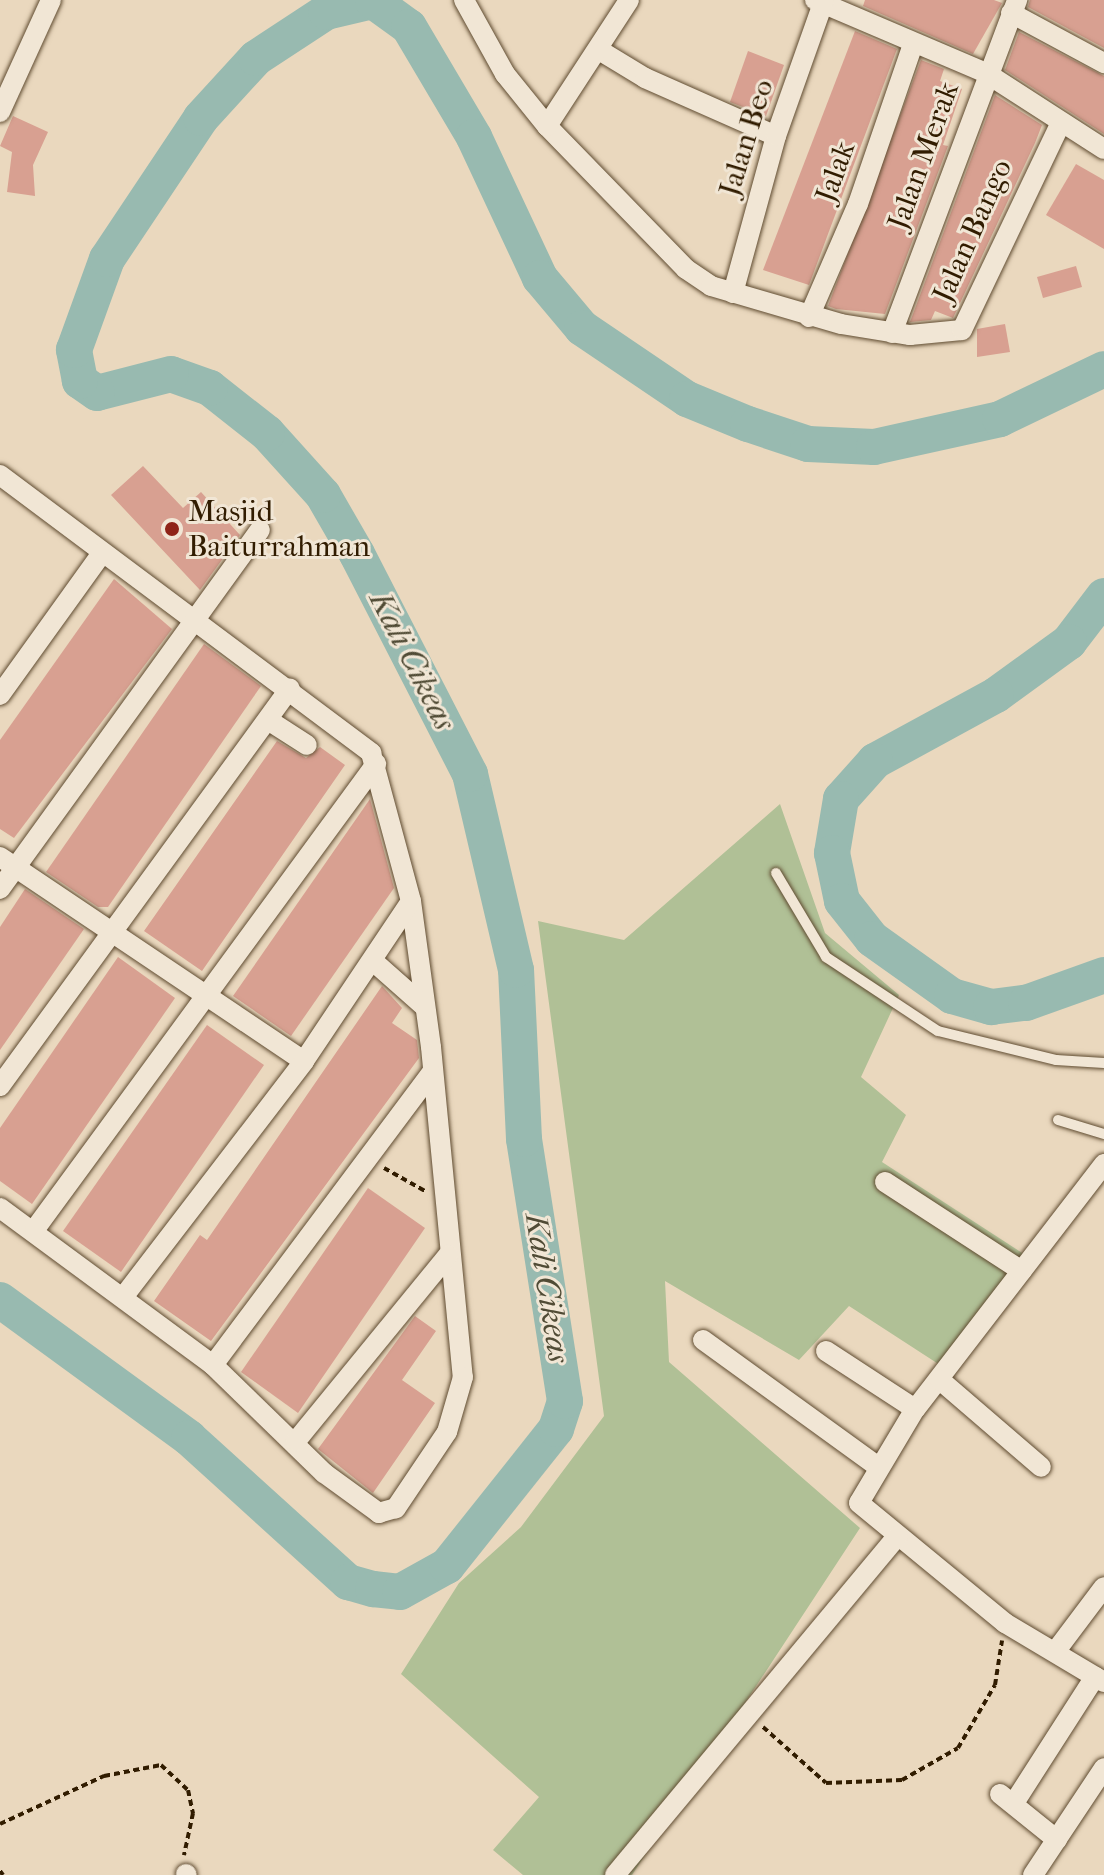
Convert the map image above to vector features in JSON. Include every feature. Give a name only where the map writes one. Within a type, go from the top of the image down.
[{"type":"street","points":[[0,112],[51,0]]},
{"type":"street","points":[[547,126],[629,0]]},
{"type":"street","points":[[819,1],[986,73],[1104,149]]},
{"type":"street","name":"Jalan Beo","points":[[733,293],[776,136],[819,1]]},
{"type":"street","name":"Jalan Bango","points":[[474,5],[505,74],[547,126],[686,269],[733,293],[809,317],[892,333],[962,330],[1061,122]]},
{"type":"street","points":[[1014,7],[1104,63]]},
{"type":"street","name":"Jalan Merak","points":[[892,333],[986,73],[1014,7]]},
{"type":"street","name":"Jalak","points":[[809,317],[858,204],[913,44]]},
{"type":"street","points":[[599,50],[645,78],[776,136]]},
{"type":"street","points":[[0,475],[363,744],[376,764],[411,901],[448,1204],[448,1255],[460,1399],[447,1432],[396,1508],[379,1513],[359,1501],[213,1365],[35,1229],[0,1208]]},
{"type":"street","points":[[0,889],[8,862],[260,530]]},
{"type":"street","points":[[0,695],[102,553]]},
{"type":"street","points":[[0,1086],[117,931],[290,689]]},
{"type":"street","points":[[268,720],[307,745]]},
{"type":"street","points":[[35,1229],[376,764]]},
{"type":"street","points":[[8,862],[109,934],[117,931]]},
{"type":"street","points":[[124,1296],[304,1061],[411,901]]},
{"type":"street","points":[[117,931],[210,991],[304,1061]]},
{"type":"street","points":[[373,961],[425,1007]]},
{"type":"street","points":[[213,1365],[431,1074]]},
{"type":"street","points":[[1057,1840],[1007,1799],[1099,1679],[1005,1623],[859,1503],[877,1466],[915,1409],[1102,1169]]},
{"type":"street","points":[[885,1182],[1022,1271]]},
{"type":"street","points":[[296,1441],[448,1255]]},
{"type":"street","points":[[703,1340],[877,1466]]},
{"type":"street","points":[[826,1351],[915,1409]]},
{"type":"street","points":[[940,1380],[1041,1467]]},
{"type":"street","points":[[615,1875],[897,1536]]},
{"type":"street","points":[[1055,1652],[1104,1587]]},
{"type":"street","points":[[1033,1875],[1104,1768]]},
{"type":"lane","points":[[776,873],[826,957],[926,1024],[1056,1060],[1104,1063]]},
{"type":"lane","points":[[1058,1120],[1104,1134]]},
{"type":"path","points":[[369,1160],[448,1204]]},
{"type":"path","points":[[748,1714],[826,1783],[902,1780],[958,1748],[995,1685],[1005,1623]]},
{"type":"path","points":[[0,1824],[104,1776],[161,1765],[188,1790],[193,1813],[183,1843],[186,1875]]},
{"type":"green space","points":[[780,804],[825,933],[899,995],[861,1077],[906,1115],[882,1162],[1030,1258],[943,1367],[849,1306],[799,1360],[665,1281],[669,1362],[860,1528],[632,1875],[523,1875],[493,1850],[539,1797],[401,1674],[459,1583],[521,1527],[604,1416],[538,921],[624,940]]},
{"type":"building","points":[[865,0],[994,0],[1002,3],[973,54],[863,6]]},
{"type":"building","points":[[1030,0],[1104,0],[1104,48],[1028,7]]},
{"type":"building","points":[[855,31],[897,49],[809,285],[763,270]]},
{"type":"building","points":[[1019,32],[1104,76],[1104,134],[1005,70]]},
{"type":"building","points":[[748,51],[784,65],[766,116],[730,102]]},
{"type":"building","points":[[921,60],[944,69],[940,81],[962,89],[943,145],[948,146],[885,314],[836,309],[828,306]]},
{"type":"building","points":[[995,95],[1042,125],[953,318],[935,311],[931,320],[910,322]]},
{"type":"building","points":[[13,116],[48,132],[33,165],[35,196],[7,192],[12,152],[0,146]]},
{"type":"building","points":[[1076,164],[1104,180],[1104,249],[1046,215]]},
{"type":"building","points":[[1076,266],[1082,287],[1043,298],[1037,277]]},
{"type":"building","points":[[1005,324],[1010,352],[977,357],[977,329]]},
{"type":"building","name":"Masjid Baiturrahman","points":[[143,466],[183,508],[201,492],[240,535],[200,590],[111,495]]},
{"type":"building","points":[[114,579],[172,629],[14,838],[0,829],[0,740]]},
{"type":"building","points":[[204,644],[261,686],[108,907],[98,907],[46,872]]},
{"type":"building","points":[[277,741],[306,758],[320,747],[345,765],[202,971],[144,931]]},
{"type":"building","points":[[370,799],[394,888],[291,1036],[233,996]]},
{"type":"building","points":[[25,889],[84,929],[0,1050],[0,927]]},
{"type":"building","points":[[118,957],[175,998],[32,1204],[0,1181],[0,1128]]},
{"type":"building","points":[[382,986],[402,1008],[392,1023],[417,1040],[419,1058],[211,1341],[154,1301],[200,1235],[207,1240]]},
{"type":"building","points":[[207,1025],[264,1065],[121,1272],[63,1231]]},
{"type":"building","points":[[368,1188],[425,1228],[298,1413],[241,1372]]},
{"type":"building","points":[[415,1316],[436,1331],[402,1380],[435,1403],[373,1493],[318,1449]]},
{"type":"waterway","name":"Kali Cikeas","points":[[0,1300],[189,1438],[348,1582],[373,1589],[400,1592],[447,1566],[556,1429],[565,1401],[524,1139],[516,970],[470,774],[357,554],[323,495],[267,433],[210,388],[171,374],[97,393],[80,381],[74,350],[107,259],[201,118],[256,58],[326,12],[373,1],[409,27],[474,137],[540,278],[582,328],[687,399],[748,424],[808,444],[874,447],[1000,419],[1104,369]]},
{"type":"waterway","name":"Kali Cikeas","points":[[1104,596],[1069,642],[996,695],[875,761],[841,799],[832,853],[842,901],[872,939],[952,996],[991,1007],[1026,1003],[1104,975]]},
{"type":"place","name":"Masjid Baiturrahman","points":[[172,529]]}]
